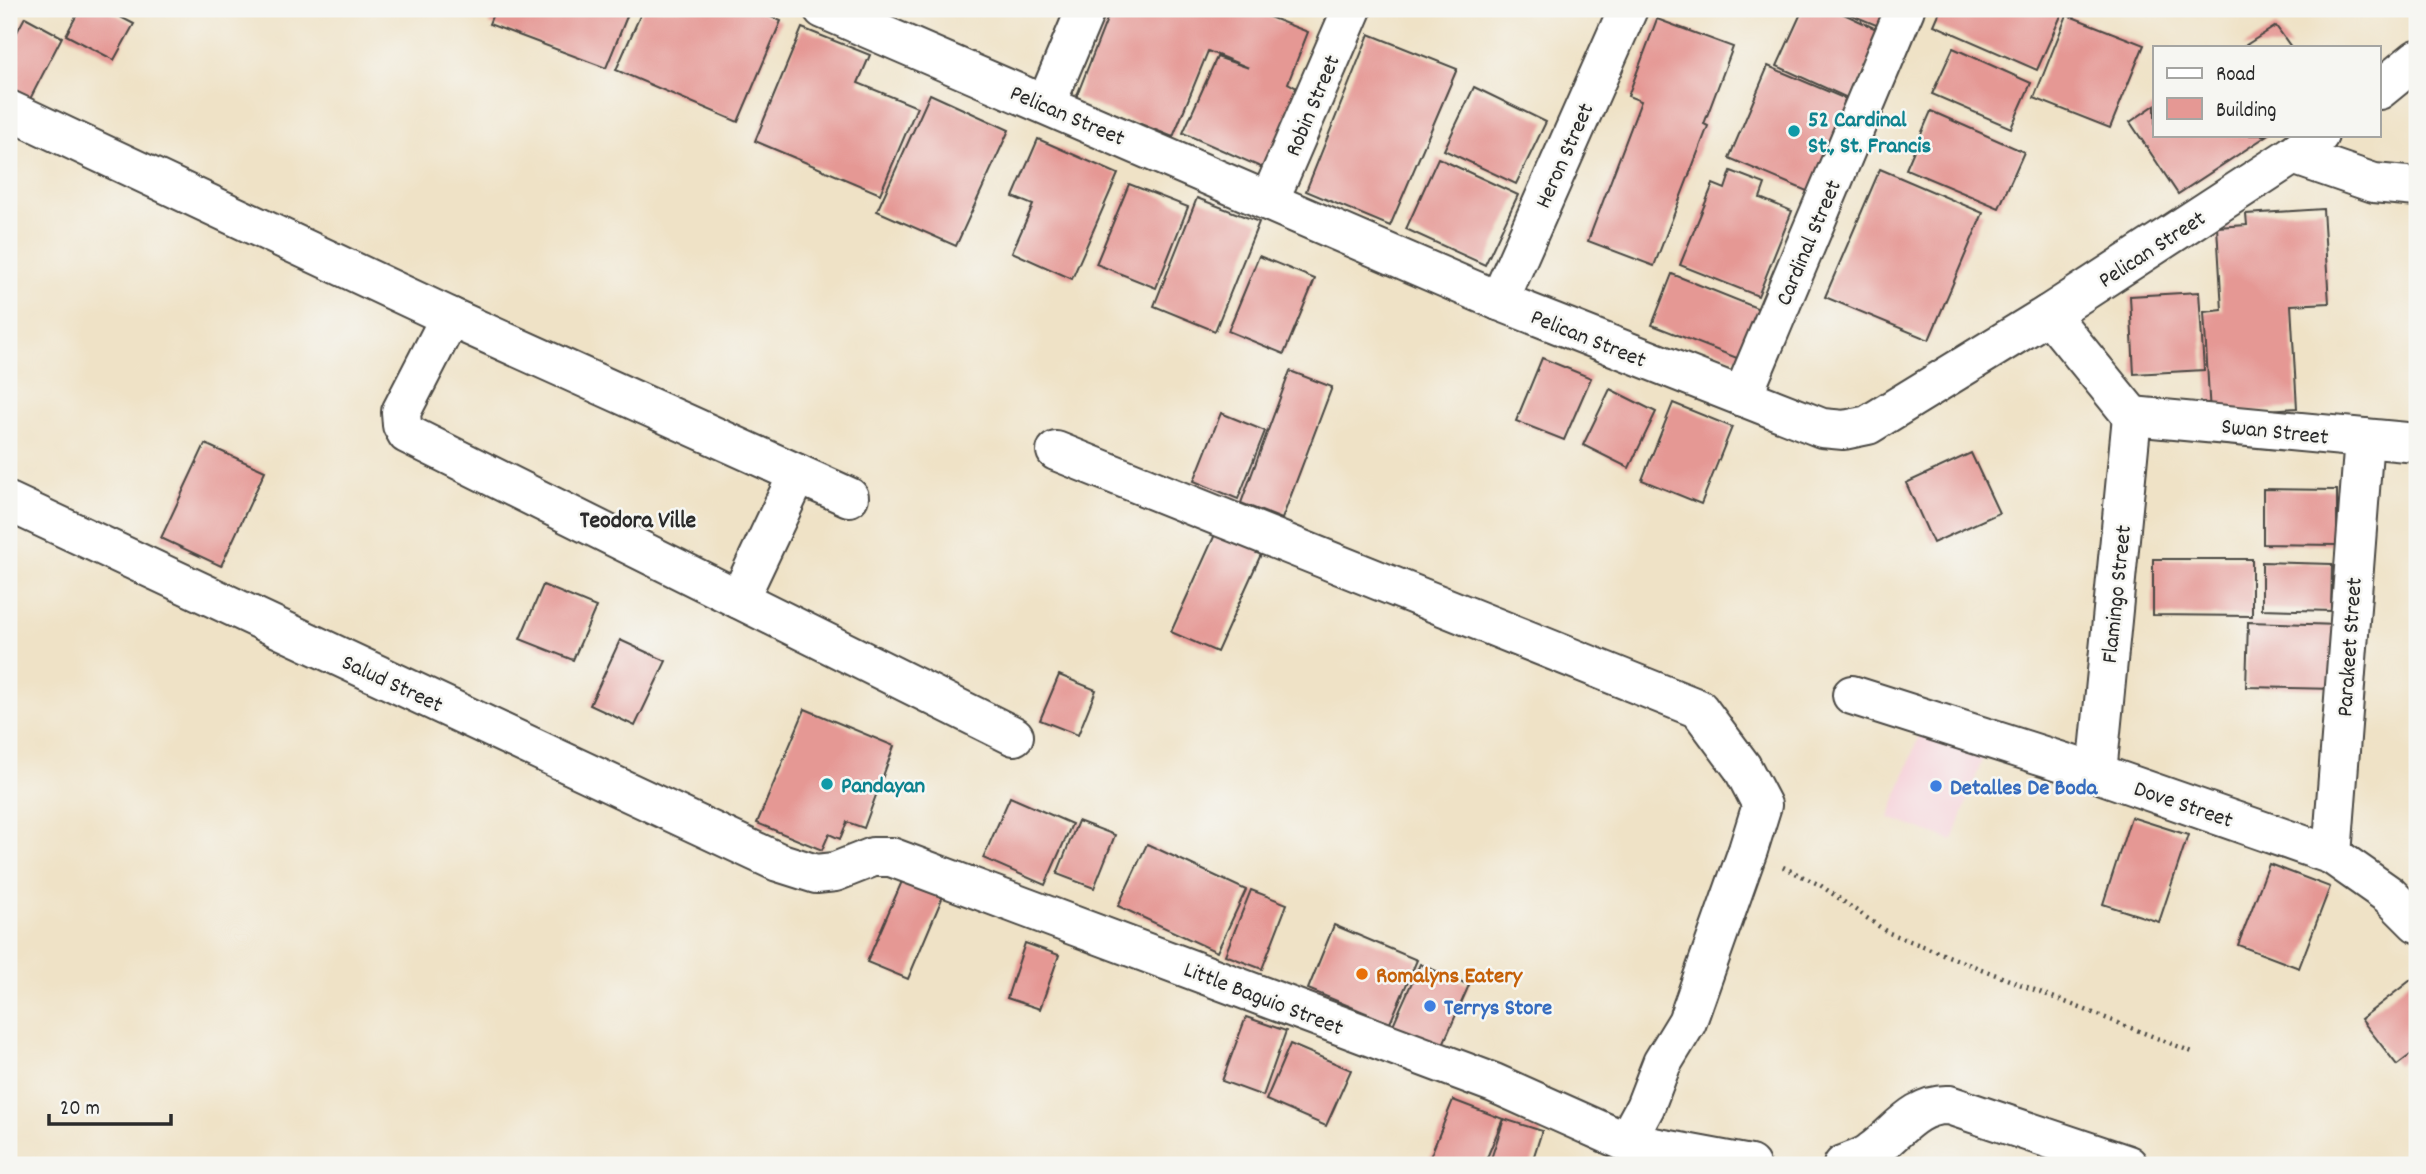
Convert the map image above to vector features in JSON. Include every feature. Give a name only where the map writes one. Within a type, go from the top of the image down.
[{"type":"street","name":"Pelican Street","points":[[823,9],[1499,301],[1822,428],[1844,430],[1868,425],[2049,314],[2306,145]]},
{"type":"street","points":[[1046,104],[1086,9]]},
{"type":"street","name":"Robin Street","points":[[1269,201],[1352,9]]},
{"type":"street","name":"Heron Street","points":[[1499,301],[1628,9]]},
{"type":"street","name":"Cardinal Street","points":[[1742,397],[1905,9]]},
{"type":"street","points":[[2380,89],[2417,59]]},
{"type":"street","points":[[9,110],[450,317],[849,497]]},
{"type":"street","points":[[2306,145],[2374,183],[2417,187]]},
{"type":"street","points":[[2049,314],[2132,416]]},
{"type":"street","points":[[450,317],[401,412],[402,425],[407,434],[1014,736]]},
{"type":"street","name":"Swan Street","points":[[2132,416],[2417,443]]},
{"type":"street","name":"Flamingo Street","points":[[2097,773],[2132,416]]},
{"type":"street","name":"Parakeet Street","points":[[2332,855],[2364,438]]},
{"type":"street","points":[[1056,451],[1699,709],[1742,767],[1762,805],[1688,1022],[1662,1063],[1645,1107],[1626,1142]]},
{"type":"street","points":[[739,599],[798,474]]},
{"type":"street","name":"Salud Street","points":[[9,502],[778,862]]},
{"type":"street","name":"Dove Street","points":[[1852,695],[2097,773],[2332,855],[2389,895],[2417,923]]},
{"type":"street","name":"Little Baguio Street","points":[[778,862],[816,874],[835,872],[873,857],[891,857],[1494,1083],[1626,1142],[1750,1165]]},
{"type":"street","points":[[1843,1165],[1870,1153],[1919,1111],[1937,1105],[1949,1105],[2128,1165]]},
{"type":"path","points":[[1748,850],[1820,885],[1887,932],[2195,1054]]},
{"type":"shaded area","name":"Detalles De Boda","points":[[1920,732],[1984,754],[1953,841],[1889,818]]},
{"type":"building","points":[[80,9],[105,9],[134,24],[114,60],[66,35]]},
{"type":"building","points":[[495,9],[630,9],[606,68],[489,24]]},
{"type":"building","points":[[643,9],[752,9],[781,21],[738,122],[616,70]]},
{"type":"building","points":[[1111,9],[1249,9],[1308,32],[1288,83],[1300,90],[1265,169],[1183,133],[1217,57],[1249,68],[1208,51],[1173,137],[1076,98]]},
{"type":"building","points":[[1803,9],[1833,9],[1883,32],[1852,100],[1777,66]]},
{"type":"building","points":[[1837,9],[1894,9],[1886,29]]},
{"type":"building","points":[[1941,9],[2064,9],[2037,70],[1934,25]]},
{"type":"building","points":[[2067,15],[2144,45],[2110,128],[2034,98]]},
{"type":"building","points":[[25,17],[62,37],[28,103],[9,93],[9,47]]},
{"type":"building","points":[[1657,19],[1733,47],[1704,124],[1708,126],[1654,266],[1588,241],[1641,101],[1628,96]]},
{"type":"building","points":[[2276,26],[2290,46],[2245,46]]},
{"type":"building","points":[[802,28],[870,55],[858,83],[917,107],[880,194],[755,141]]},
{"type":"building","points":[[1369,34],[1457,69],[1390,226],[1306,191]]},
{"type":"building","points":[[1953,48],[2031,83],[2011,128],[1932,94]]},
{"type":"building","name":"52 Cardinal St., St. Francis","points":[[1768,66],[1860,105],[1821,197],[1729,158]]},
{"type":"building","points":[[1474,87],[1546,122],[1516,184],[1444,150]]},
{"type":"building","points":[[930,94],[1009,130],[956,246],[877,211]]},
{"type":"building","points":[[2153,106],[2153,136],[2266,136],[2178,194],[2130,122]]},
{"type":"building","points":[[1931,111],[2024,152],[1999,208],[1906,169]]},
{"type":"building","points":[[1038,139],[1118,174],[1072,279],[1012,252],[1033,205],[1013,197]]},
{"type":"building","points":[[1438,158],[1518,195],[1485,265],[1406,229]]},
{"type":"building","points":[[1880,169],[1983,213],[1929,340],[1825,297]]},
{"type":"building","points":[[1731,171],[1765,184],[1760,198],[1792,211],[1758,296],[1680,265],[1713,184],[1725,189]]},
{"type":"building","points":[[1129,184],[1188,207],[1156,288],[1096,264]]},
{"type":"building","points":[[1197,198],[1259,222],[1215,331],[1154,306]]},
{"type":"building","points":[[2323,209],[2329,303],[2291,305],[2297,408],[2210,414],[2204,312],[2222,310],[2217,227],[2247,225],[2246,214]]},
{"type":"building","points":[[1259,256],[1315,279],[1284,354],[1228,331]]},
{"type":"building","points":[[1672,274],[1762,310],[1742,360],[1652,325]]},
{"type":"building","points":[[2199,292],[2204,370],[2134,374],[2130,296]]},
{"type":"building","points":[[1542,358],[1591,378],[1564,440],[1516,421]]},
{"type":"building","points":[[1290,371],[1332,387],[1282,519],[1241,503]]},
{"type":"building","points":[[1610,389],[1656,412],[1629,468],[1583,445]]},
{"type":"building","points":[[1673,403],[1732,427],[1701,504],[1642,480]]},
{"type":"building","points":[[1221,413],[1265,431],[1238,499],[1194,481]]},
{"type":"building","points":[[205,444],[265,471],[221,566],[161,538]]},
{"type":"building","points":[[1971,453],[1999,513],[1933,543],[1906,483]]},
{"type":"building","points":[[2263,489],[2337,490],[2337,545],[2263,544]]},
{"type":"building","points":[[1217,530],[1263,550],[1217,652],[1171,632]]},
{"type":"building","points":[[2153,559],[2252,559],[2252,616],[2153,615]]},
{"type":"building","points":[[2262,562],[2332,564],[2331,611],[2262,609]]},
{"type":"building","points":[[543,585],[596,607],[573,660],[520,639]]},
{"type":"building","points":[[2248,622],[2338,625],[2336,689],[2246,687]]},
{"type":"building","points":[[620,640],[666,661],[635,726],[590,705]]},
{"type":"building","points":[[1059,675],[1096,690],[1078,735],[1040,720]]},
{"type":"building","name":"Pandayan","points":[[805,709],[894,746],[864,828],[847,822],[840,839],[829,834],[822,850],[757,823]]},
{"type":"building","points":[[1010,797],[1072,824],[1045,885],[983,858]]},
{"type":"building","points":[[2131,817],[2188,835],[2159,922],[2103,904]]},
{"type":"building","points":[[1078,821],[1115,835],[1094,888],[1057,874]]},
{"type":"building","points":[[1147,844],[1246,890],[1217,952],[1118,906]]},
{"type":"building","points":[[2269,864],[2330,887],[2299,968],[2238,945]]},
{"type":"building","points":[[906,872],[946,889],[908,979],[867,962]]},
{"type":"building","points":[[1251,890],[1287,904],[1262,969],[1225,955]]},
{"type":"building","name":"Romalyns Eatery","points":[[1334,925],[1417,960],[1390,1023],[1308,989]]},
{"type":"building","points":[[1025,943],[1059,955],[1040,1009],[1007,998]]},
{"type":"building","name":"Terrys Store","points":[[1420,964],[1469,985],[1441,1049],[1392,1027]]},
{"type":"building","points":[[2416,976],[2417,1050],[2397,1065],[2361,1019]]},
{"type":"building","points":[[1246,1017],[1286,1031],[1263,1096],[1222,1081]]},
{"type":"building","points":[[1290,1044],[1351,1070],[1326,1126],[1266,1100]]},
{"type":"building","points":[[1453,1100],[1503,1119],[1484,1165],[1427,1165]]},
{"type":"building","points":[[1504,1119],[1542,1131],[1531,1165],[1489,1165]]},
{"type":"place","name":"52 Cardinal St., St. Francis","points":[[1794,131]]},
{"type":"place","name":"Pandayan","points":[[827,784]]},
{"type":"place","name":"Detalles De Boda","points":[[1936,786]]},
{"type":"place","name":"Romalyns Eatery","points":[[1362,974]]},
{"type":"place","name":"Terrys Store","points":[[1430,1006]]},
{"type":"district","name":"Teodora Ville","points":[[638,519]]}]
